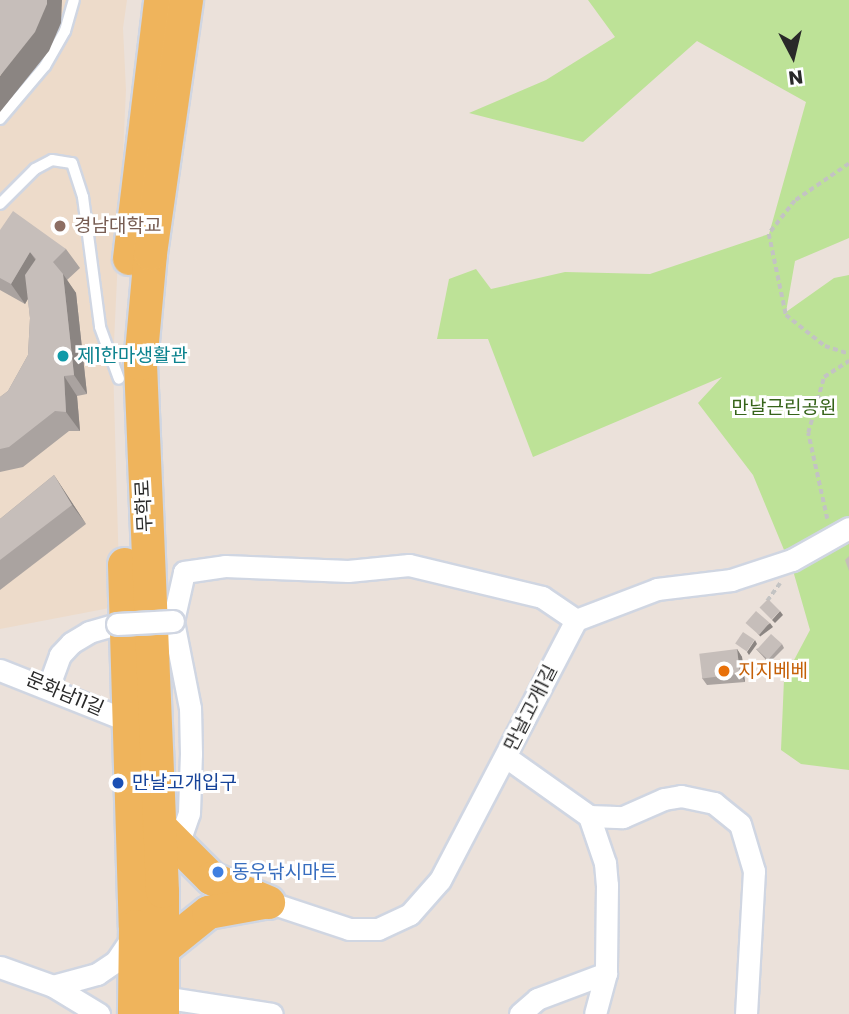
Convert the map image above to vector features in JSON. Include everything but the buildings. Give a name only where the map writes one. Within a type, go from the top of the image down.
[{"type":"main road","name":"무학로","points":[[160,0],[137,166],[119,380],[129,721],[149,940],[162,1006]]},
{"type":"main road","name":"무학로","points":[[134,1014],[162,891],[168,836],[140,363],[150,253],[186,0]]},
{"type":"main road","points":[[168,836],[223,886],[268,902]]},
{"type":"main road","points":[[149,940],[208,912],[268,902]]},
{"type":"street","points":[[168,836],[189,813],[190,708],[173,621],[184,572],[225,566],[348,571],[409,565],[542,597],[576,620],[656,589],[731,580],[783,563],[841,534]]},
{"type":"street","name":"만날고개1길","points":[[268,902],[349,929],[378,929],[410,914],[440,880],[576,620]]},
{"type":"street","points":[[48,688],[60,655],[71,643],[89,632],[117,624],[173,621]]},
{"type":"street","name":"문화남11길","points":[[0,670],[129,721]]},
{"type":"street","points":[[506,757],[589,816],[623,817],[664,799],[681,796],[714,803],[740,824],[754,871],[746,1014]]},
{"type":"street","points":[[589,816],[606,863],[606,973],[595,1014]]},
{"type":"street","points":[[53,985],[82,980],[111,966],[149,940]]},
{"type":"street","points":[[0,967],[53,985],[99,1014]]},
{"type":"street","points":[[520,1014],[537,999],[606,973]]},
{"type":"street","points":[[162,1006],[272,1014]]},
{"type":"lane","points":[[0,119],[45,66],[65,30],[74,0]]},
{"type":"lane","points":[[0,204],[35,169],[52,160],[72,163],[83,197],[100,327],[119,380]]},
{"type":"path","points":[[849,164],[795,201],[769,234],[786,315],[825,346],[849,354]]},
{"type":"path","points":[[841,534],[808,433],[824,377],[849,361]]},
{"type":"path","points":[[764,605],[780,585],[783,563]]},
{"type":"shaded area","name":"경남대학교","points":[[0,0],[127,0],[123,28],[126,90],[113,363],[120,606],[0,629]]},
{"type":"green space","name":"만날근린공원","points":[[588,0],[849,0],[849,238],[795,261],[786,312],[834,278],[849,275],[849,770],[801,764],[781,750],[784,679],[810,630],[794,574],[753,475],[698,403],[722,377],[533,457],[488,339],[437,339],[449,279],[476,269],[491,289],[565,272],[650,274],[769,234],[806,102],[697,41],[583,142],[469,113],[546,80],[615,37]]},
{"type":"place","name":"경남대학교","points":[[60,226]]},
{"type":"place","name":"제1한마생활관","points":[[63,356]]},
{"type":"place","name":"지지베베","points":[[724,671]]},
{"type":"place","name":"만날고개입구","points":[[118,783]]},
{"type":"place","name":"동우낚시마트","points":[[218,872]]}]
